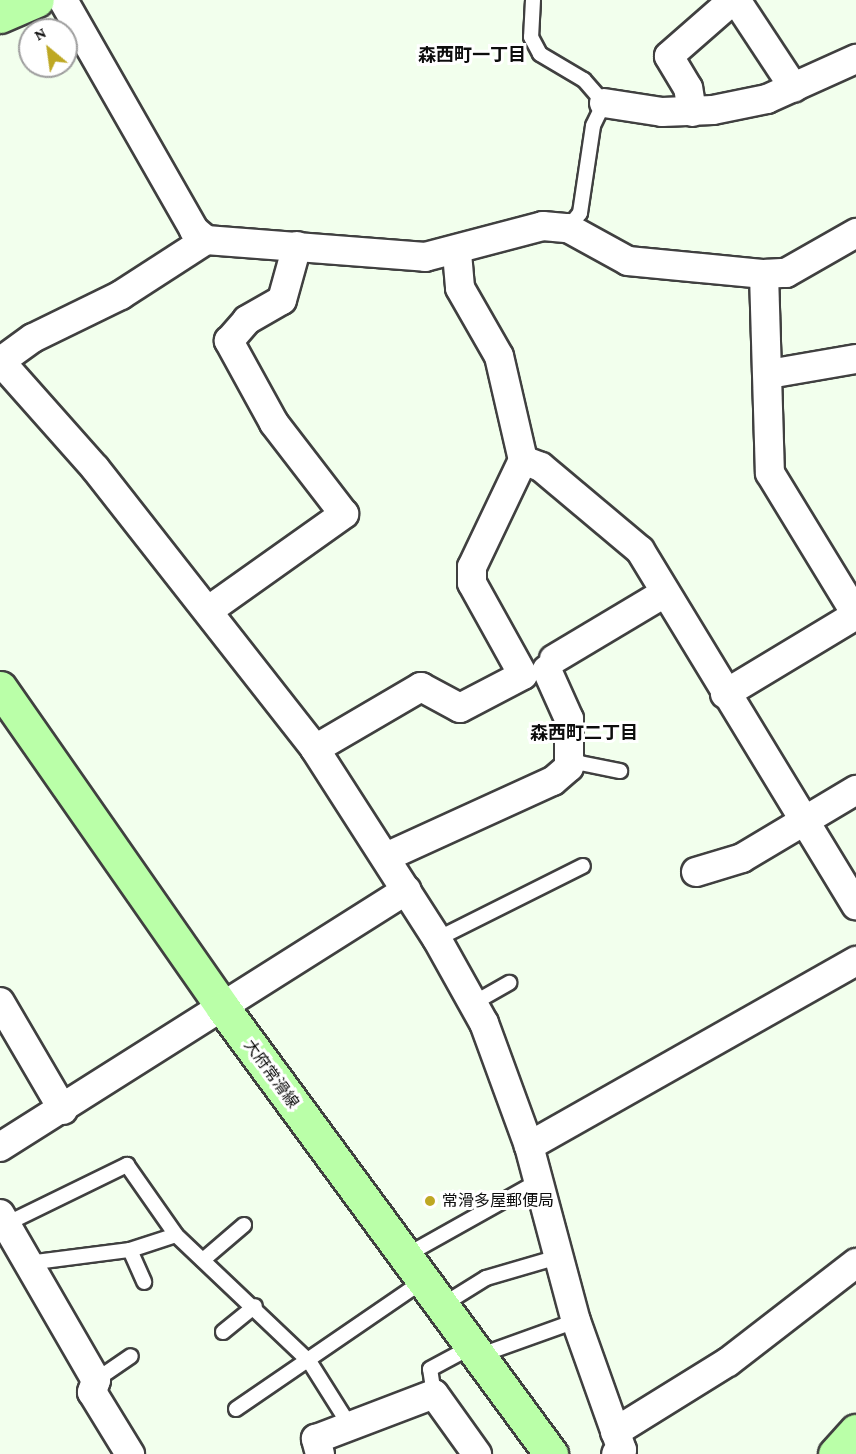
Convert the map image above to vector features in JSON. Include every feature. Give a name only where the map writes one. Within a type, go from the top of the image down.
[{"type":"main road","points":[[0,16],[37,0]]},
{"type":"main road","name":"大府常滑線","points":[[0,688],[223,1008],[551,1454]]},
{"type":"main road","points":[[835,1454],[856,1431]]},
{"type":"street","points":[[63,0],[194,230],[206,240],[424,257],[457,253],[543,226],[568,228],[628,261],[764,274],[786,273],[856,233]]},
{"type":"street","points":[[692,112],[688,88],[669,56],[735,0],[794,88]]},
{"type":"street","points":[[604,103],[692,112],[767,99],[856,59]]},
{"type":"street","points":[[206,240],[121,295],[33,338],[0,361],[208,610],[315,749],[437,939],[472,1004],[529,1146],[576,1321],[615,1443],[728,1362],[856,1263]]},
{"type":"street","points":[[208,610],[344,514],[274,423],[229,341],[247,320],[282,300],[297,246]]},
{"type":"street","points":[[315,749],[421,687],[460,708],[523,675],[472,583],[472,567],[523,460],[499,356],[460,288],[457,253]]},
{"type":"street","points":[[725,694],[856,614],[770,473],[769,374],[764,274]]},
{"type":"street","points":[[769,374],[856,359]]},
{"type":"street","points":[[523,460],[541,466],[640,550],[663,594],[856,904]]},
{"type":"street","points":[[386,857],[553,781],[569,766],[569,719],[551,664],[663,594]]},
{"type":"street","points":[[696,872],[742,858],[856,790]]},
{"type":"street","points":[[0,1147],[63,1110],[407,890]]},
{"type":"street","points":[[529,1146],[856,961]]},
{"type":"street","points":[[0,1002],[63,1110]]},
{"type":"street","points":[[3,1219],[96,1380],[92,1392],[130,1454]]},
{"type":"street","points":[[320,1454],[316,1439],[348,1423],[434,1394],[477,1454]]},
{"type":"lane","points":[[533,0],[531,37],[540,54],[585,80],[604,103],[593,126],[580,213],[568,228]]},
{"type":"lane","points":[[569,766],[580,763],[620,771]]},
{"type":"lane","points":[[437,939],[583,866]]},
{"type":"lane","points":[[472,1004],[509,983]]},
{"type":"lane","points":[[3,1219],[127,1165],[176,1235],[255,1306],[309,1361],[348,1423]]},
{"type":"lane","points":[[236,1409],[309,1361],[314,1352],[423,1281],[537,1182]]},
{"type":"lane","points":[[204,1260],[244,1225]]},
{"type":"lane","points":[[28,1263],[130,1250],[176,1235]]},
{"type":"lane","points":[[130,1250],[144,1282]]},
{"type":"lane","points":[[423,1281],[486,1278],[558,1257]]},
{"type":"lane","points":[[223,1332],[255,1306]]},
{"type":"lane","points":[[434,1394],[430,1369],[475,1351],[576,1321]]},
{"type":"lane","points":[[96,1380],[131,1356]]},
{"type":"place","name":"常滑多屋郵便局","points":[[430,1201]]},
{"type":"district","name":"森西町一丁目","points":[[472,55]]},
{"type":"district","name":"森西町二丁目","points":[[584,733]]}]
